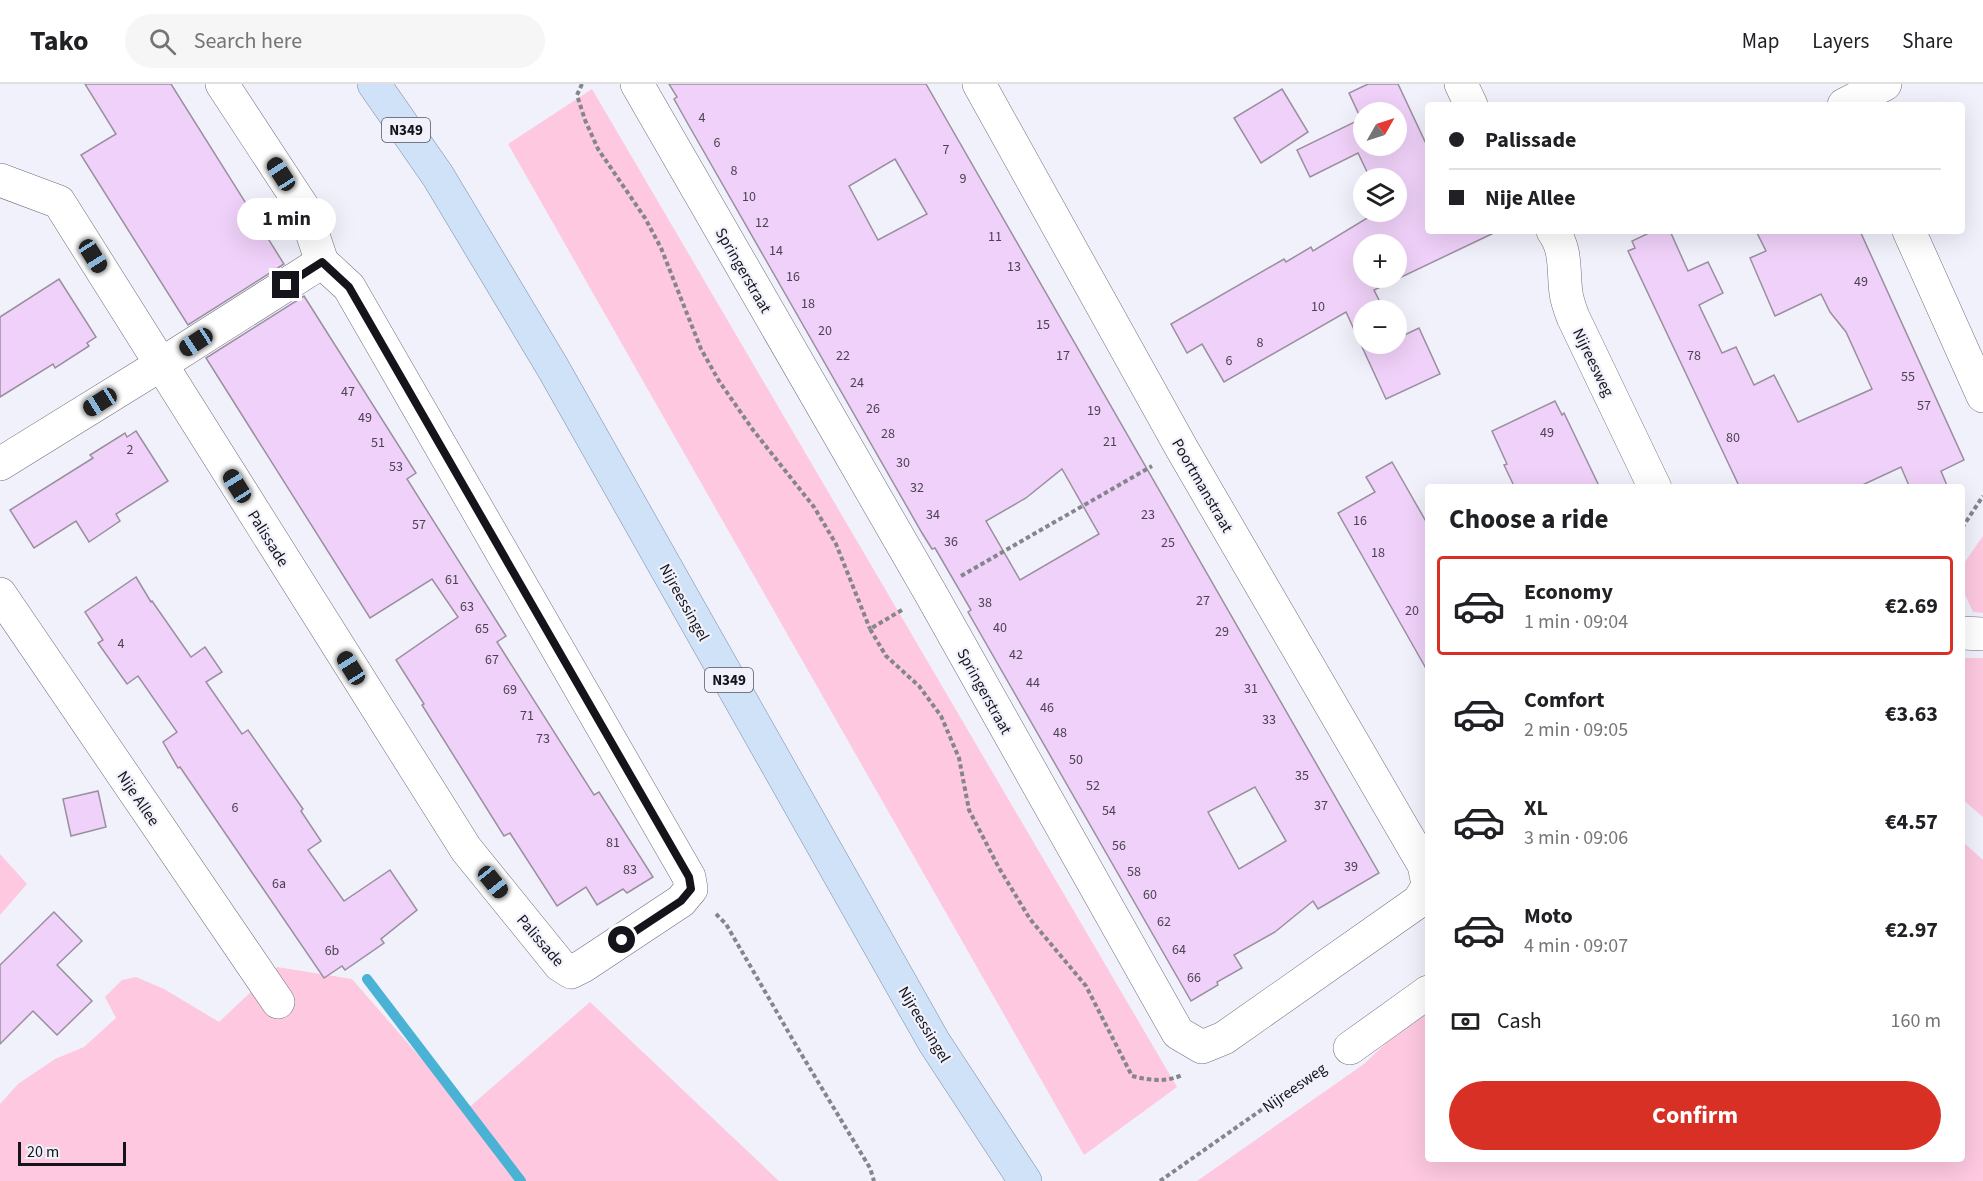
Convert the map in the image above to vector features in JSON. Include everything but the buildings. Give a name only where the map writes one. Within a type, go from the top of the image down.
[{"type":"main road","name":"Nijreessingel","points":[[374,84],[438,176],[559,378],[934,1042],[1025,1181]]},
{"type":"main road","name":"Nijreessingel","points":[[394,84],[438,176]]},
{"type":"street","points":[[222,84],[304,209],[322,262],[349,287],[689,877],[691,889]]},
{"type":"street","name":"Springerstraat","points":[[637,84],[931,594],[1178,1033],[1202,1047]]},
{"type":"street","name":"Poortmanstraat","points":[[980,84],[1182,449],[1425,870]]},
{"type":"street","points":[[1461,84],[1470,102]]},
{"type":"street","points":[[1848,99],[1886,84]]},
{"type":"street","name":"Palissade","points":[[0,180],[59,202],[466,849],[560,965],[571,972],[583,966],[681,901],[691,889]]},
{"type":"street","name":"Nijreesweg","points":[[1564,234],[1566,295],[1573,317],[1653,484]]},
{"type":"street","points":[[1910,234],[1983,396]]},
{"type":"street","points":[[0,464],[322,262]]},
{"type":"street","name":"Nije Allee","points":[[0,594],[278,1002]]},
{"type":"street","points":[[1965,633],[1983,634]]},
{"type":"street","points":[[1202,1047],[1224,1038],[1419,901],[1425,890]]},
{"type":"street","points":[[1350,1048],[1425,994]]},
{"type":"path","points":[[582,84],[577,95],[585,120],[598,149],[645,218],[661,248],[700,349],[753,430],[814,507],[837,544],[870,629],[886,656],[919,686],[941,716],[959,758],[969,810],[999,868],[1030,919],[1086,986],[1132,1076],[1153,1080],[1173,1080],[1192,1071],[1202,1047]]},
{"type":"path","points":[[870,629],[1182,449]]},
{"type":"path","points":[[1965,523],[1983,496]]},
{"type":"path","points":[[691,889],[726,924],[796,1047],[870,1168],[874,1181]]},
{"type":"path","name":"Nijreesweg","points":[[1160,1181],[1350,1048]]},
{"type":"shaded area","points":[[592,89],[1177,1087],[1084,1155],[508,144]]},
{"type":"shaded area","points":[[1983,536],[1983,613],[1973,612],[1965,595],[1965,562]]},
{"type":"shaded area","points":[[1965,658],[1983,658],[1983,817],[1965,802]]},
{"type":"shaded area","points":[[1965,844],[1983,860],[1983,1181],[1197,1181],[1364,1064],[1385,1044],[1425,1015],[1425,1162],[1965,1162]]},
{"type":"shaded area","points":[[0,854],[27,884],[0,915]]},
{"type":"shaded area","points":[[277,967],[352,979],[466,1110],[590,1002],[779,1181],[0,1181],[0,1104],[18,1084],[55,1059],[84,1047],[116,1018],[105,997],[122,980],[136,977],[164,989],[219,1022]]},
{"type":"waterway","points":[[367,979],[521,1181]]},
{"type":"route","points":[[286,285],[322,262],[349,287],[689,877],[691,889],[681,901],[622,940]]}]
